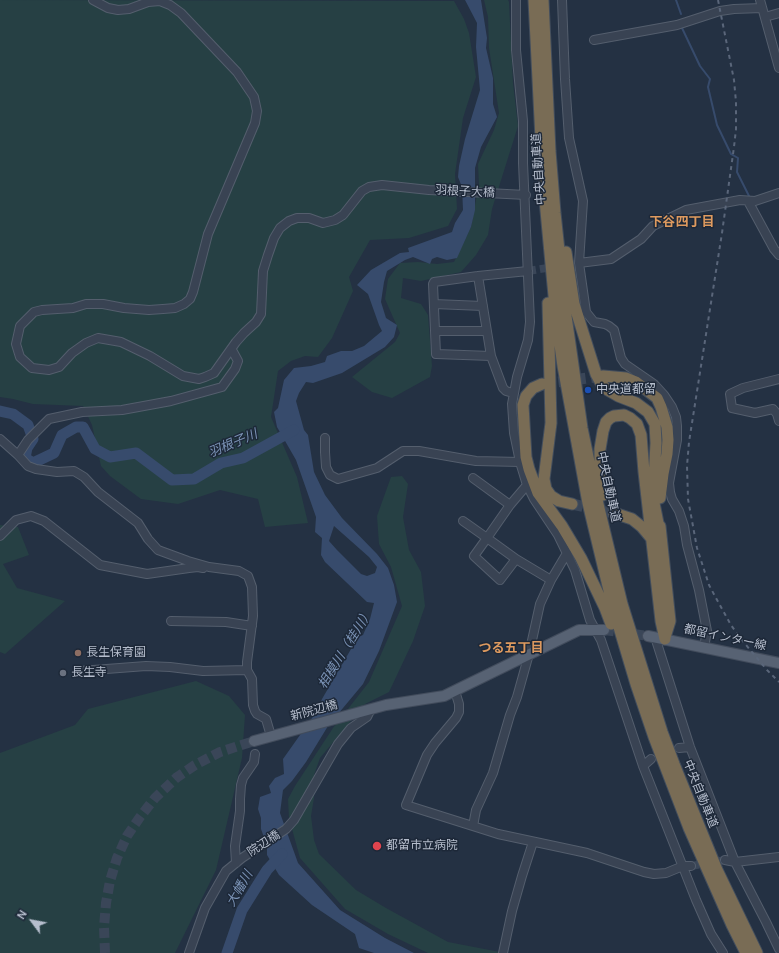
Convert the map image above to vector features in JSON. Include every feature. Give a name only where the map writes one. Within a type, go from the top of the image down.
[{"type":"highway","name":"中央自動車道","points":[[534,0],[545,214],[562,366],[588,503],[613,607],[636,684],[654,737],[689,828],[746,953]]},
{"type":"highway","name":"中央自動車道","points":[[544,0],[550,151],[555,213],[572,364],[582,428],[597,500],[622,604],[645,680],[674,764],[717,870],[757,953]]},
{"type":"highway","points":[[550,151],[574,304],[596,374],[600,383],[606,389],[618,396],[636,403],[648,412],[655,424],[656,443],[653,498],[656,536]]},
{"type":"highway","points":[[545,214],[551,424],[544,479],[546,489],[551,496],[572,504]]},
{"type":"highway","points":[[603,376],[626,378],[636,382],[656,398],[665,416],[668,440],[667,454],[661,485],[660,512],[656,536]]},
{"type":"highway","points":[[542,384],[533,388],[526,396],[523,405],[526,457],[532,480],[538,493],[571,541],[597,590],[654,737]]},
{"type":"highway","points":[[622,604],[606,520],[600,477],[600,449],[606,422],[614,416],[624,415],[637,424],[641,435],[644,472],[670,621],[656,637]]},
{"type":"highway","points":[[614,513],[632,519],[656,536]]},
{"type":"main road","name":"新院辺橋","points":[[254,741],[371,709],[408,701],[444,696],[579,630],[599,630]]},
{"type":"main road","name":"都留インター線","points":[[656,637],[779,663]]},
{"type":"street","name":"羽根子大橋","points":[[93,0],[108,8],[118,10],[148,2],[160,1],[170,5],[181,13],[237,72],[254,97],[257,111],[251,133],[208,234],[190,299],[184,304],[175,308],[149,310],[124,308],[103,304],[86,304],[63,310],[42,310],[34,312],[20,326],[16,344],[20,357],[32,368],[49,370],[59,367],[72,353],[86,343],[98,338],[121,342],[150,356],[183,376],[199,379],[214,373],[244,333],[256,322],[261,314],[263,272],[274,238],[280,228],[289,221],[297,218],[309,218],[323,223],[335,220],[343,215],[362,191],[369,187],[382,185],[429,190],[526,196]]},
{"type":"street","points":[[516,0],[516,50],[523,121],[523,163],[526,196],[530,322],[528,340],[516,377],[512,404],[514,433],[520,462],[527,485],[534,499],[558,535],[575,570],[590,620],[599,630],[643,766],[687,866],[711,934],[723,953]]},
{"type":"street","points":[[562,0],[564,79],[569,138],[583,200],[579,263],[586,312],[589,318],[594,322],[610,326],[614,330],[621,358],[625,364],[634,372],[642,375],[659,390],[672,407],[676,417],[678,426],[677,440],[669,483],[670,492],[684,526],[687,544],[700,590],[707,631],[704,647]]},
{"type":"street","points":[[594,40],[677,25],[720,11],[761,4],[766,17],[779,68]]},
{"type":"street","points":[[766,17],[779,13]]},
{"type":"street","points":[[579,263],[611,259],[641,239],[653,226],[686,210],[740,200],[755,201],[779,193]]},
{"type":"street","points":[[748,201],[774,249],[779,255]]},
{"type":"street","points":[[492,356],[436,354],[433,284],[434,282],[528,271]]},
{"type":"street","points":[[478,276],[492,356],[503,388],[506,391],[513,393]]},
{"type":"street","points":[[434,304],[483,306]]},
{"type":"street","points":[[435,331],[487,331]]},
{"type":"street","points":[[18,456],[28,440],[49,419],[82,412],[122,410],[171,402],[222,387],[235,369],[238,361],[232,350]]},
{"type":"street","points":[[779,379],[743,388],[730,394],[732,408],[755,413],[776,409],[779,421]]},
{"type":"street","points":[[325,438],[324,452],[326,467],[330,475],[338,479],[377,468],[404,451],[420,451],[445,457],[476,461],[520,462]]},
{"type":"street","points":[[0,439],[28,466],[36,469],[57,472],[74,471],[84,478],[98,492],[138,523],[148,539],[158,550],[188,561],[214,568],[239,571],[248,576],[252,587],[253,616],[247,670],[252,679],[253,705],[255,711],[266,720],[274,735]]},
{"type":"street","points":[[473,478],[510,505]]},
{"type":"street","points":[[516,559],[500,580],[474,556],[510,505],[527,485]]},
{"type":"street","points":[[0,536],[16,520],[31,516],[44,521],[100,565],[147,574],[198,567],[210,570],[214,568]]},
{"type":"street","points":[[463,521],[516,559],[551,580]]},
{"type":"street","points":[[473,826],[476,810],[496,764],[529,654],[540,604],[551,580],[567,553]]},
{"type":"street","points":[[171,621],[226,622],[252,626]]},
{"type":"street","points":[[656,637],[690,747],[735,862],[779,949]]},
{"type":"street","points":[[80,671],[146,666],[203,671],[247,670]]},
{"type":"street","points":[[455,691],[459,712],[427,755],[406,805],[498,834],[587,853],[644,872],[654,874],[666,873],[687,866]]},
{"type":"street","name":"院辺橋","points":[[189,953],[205,908],[226,872],[239,861],[286,829],[294,820],[338,744],[351,728],[367,717],[371,709]]},
{"type":"street","points":[[679,748],[690,747]]},
{"type":"street","points":[[239,861],[235,846],[240,811],[241,785],[243,778],[254,762],[255,754]]},
{"type":"street","points":[[643,766],[651,759]]},
{"type":"street","points":[[503,952],[520,883],[533,842]]},
{"type":"street","points":[[725,860],[735,862],[779,857]]},
{"type":"green space","points":[[0,0],[454,1],[464,19],[469,33],[476,77],[463,118],[455,174],[457,209],[448,226],[409,238],[370,240],[349,277],[353,291],[332,338],[318,357],[305,356],[291,361],[278,371],[271,417],[297,477],[308,523],[265,527],[258,499],[220,490],[178,504],[141,499],[110,476],[101,466],[92,425],[83,406],[33,404],[0,397]]},
{"type":"green space","points":[[484,0],[508,0],[509,2],[513,83],[518,126],[492,209],[488,235],[476,255],[461,272],[421,281],[403,278],[401,298],[421,304],[428,315],[432,366],[430,377],[392,398],[372,392],[352,377],[395,342],[400,333],[385,299],[388,279],[400,263],[418,262],[437,264],[454,262],[471,227],[479,184],[478,164],[494,130],[499,113],[489,48],[488,17]]},
{"type":"green space","points":[[402,476],[408,484],[403,517],[409,550],[421,572],[425,606],[413,641],[389,692],[365,704],[320,758],[314,775],[314,798],[311,816],[314,840],[319,854],[356,890],[386,908],[448,942],[505,953],[428,953],[388,934],[345,909],[300,858],[289,818],[288,799],[333,728],[369,682],[402,606],[391,567],[379,544],[377,516],[391,477]]},
{"type":"green space","points":[[0,525],[18,527],[29,555],[3,564],[17,588],[65,601],[5,654],[0,652]]},
{"type":"green space","points":[[196,681],[229,696],[245,715],[242,758],[216,870],[175,953],[0,953],[0,753],[75,725],[88,709]]},
{"type":"water","points":[[465,0],[481,0],[487,38],[486,48],[493,78],[493,104],[497,117],[481,147],[475,168],[475,210],[471,227],[457,258],[447,260],[437,257],[432,259],[430,264],[413,257],[387,271],[381,302],[386,318],[397,325],[394,337],[385,347],[342,373],[313,383],[306,382],[296,401],[304,430],[308,435],[314,472],[325,495],[342,518],[377,554],[388,568],[394,585],[397,602],[379,651],[363,684],[328,726],[306,762],[292,781],[283,790],[280,813],[298,863],[340,910],[385,938],[414,953],[374,953],[359,948],[355,934],[312,905],[279,875],[267,855],[267,846],[261,829],[261,818],[258,809],[260,797],[271,793],[269,786],[275,778],[284,774],[283,759],[317,711],[322,699],[358,637],[363,635],[370,619],[374,603],[367,602],[325,562],[321,555],[322,538],[315,532],[316,517],[296,460],[277,427],[274,412],[278,408],[284,380],[294,368],[311,366],[325,362],[327,356],[341,351],[352,351],[364,346],[382,331],[368,294],[357,285],[371,270],[400,253],[409,252],[408,248],[452,232],[455,223],[463,210],[462,187],[458,177],[459,166],[465,139],[480,90],[476,47],[477,23]],"holes":[[[334,526],[369,557],[377,567],[375,573],[367,576],[361,574],[329,541]]]},
{"type":"waterway","points":[[676,0],[681,14]]},
{"type":"waterway","points":[[682,28],[700,66],[710,79],[708,87],[717,125],[731,154],[738,158],[737,172],[749,196]]},
{"type":"waterway","name":"羽根子川","points":[[0,411],[13,414],[28,425],[33,439],[27,448],[25,458],[33,463],[54,453],[62,435],[76,427],[83,427],[95,449],[110,457],[136,453],[172,480],[194,479],[221,463],[243,458],[294,430]]},
{"type":"waterway","name":"大幡川","points":[[227,953],[242,910],[267,870],[282,854]]},
{"type":"tunnel","points":[[528,271],[579,263]]},
{"type":"tunnel","points":[[542,384],[603,376]]},
{"type":"tunnel","points":[[572,504],[614,513]]},
{"type":"tunnel","points":[[604,630],[648,636]]},
{"type":"tunnel","points":[[105,953],[104,927],[110,881],[117,858],[127,836],[140,817],[155,798],[176,778],[195,765],[220,752],[254,741]]},
{"type":"tunnel","points":[[691,866],[725,860]]},
{"type":"railway","points":[[718,0],[734,80],[736,129],[722,233],[689,442],[687,466],[688,499],[697,548],[709,585],[731,625],[741,639],[779,682]]},
{"type":"place","name":"中央道都留","points":[[588,390]]},
{"type":"place","name":"長生保育園","points":[[78,653]]},
{"type":"place","name":"長生寺","points":[[63,673]]},
{"type":"place","name":"都留市立病院","points":[[377,846]]},
{"type":"district","name":"下谷四丁目","points":[[682,223]]},
{"type":"district","name":"つる五丁目","points":[[511,649]]},
{"type":"water label","name":"相模川（桂川）","points":[[346,649]]}]
